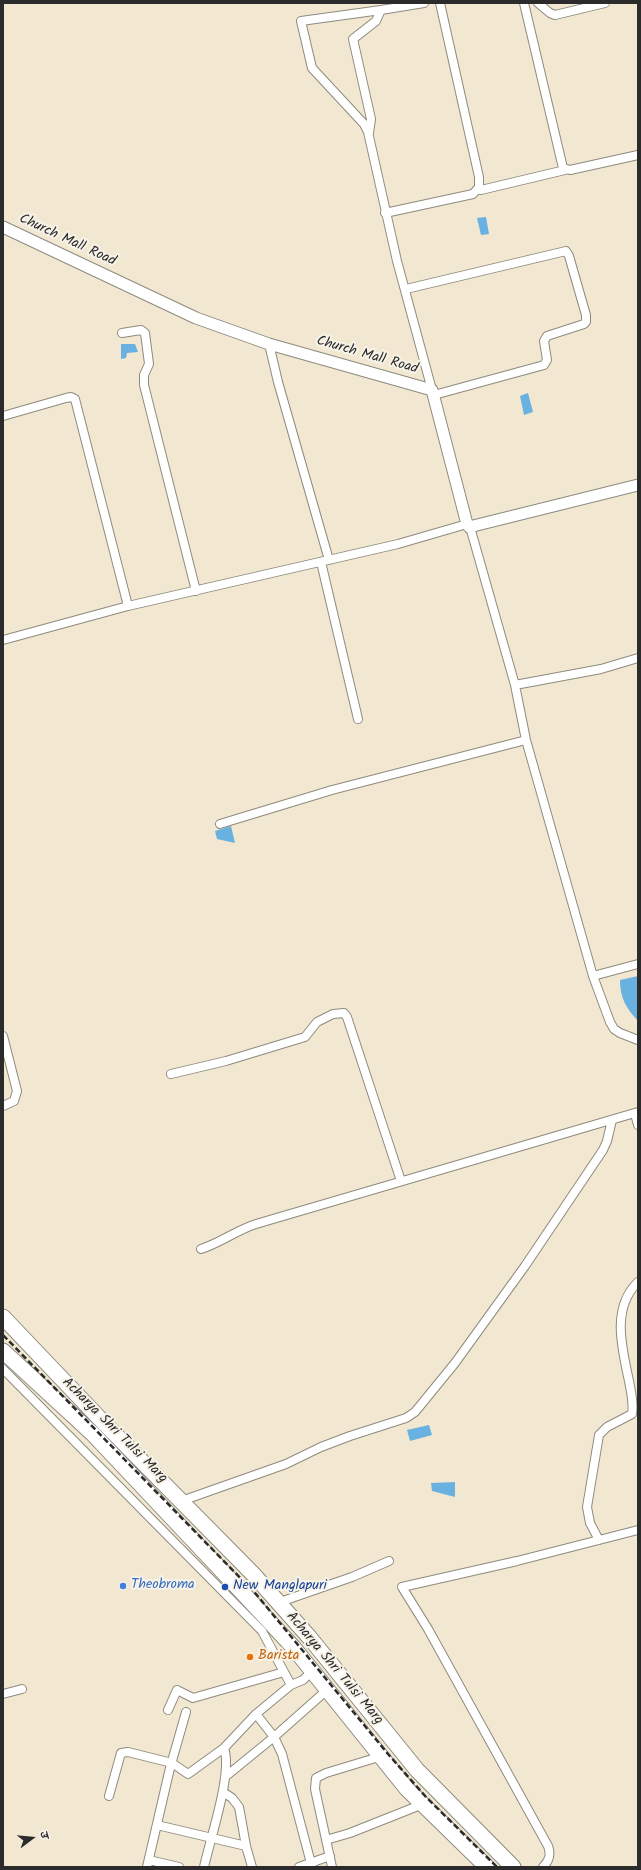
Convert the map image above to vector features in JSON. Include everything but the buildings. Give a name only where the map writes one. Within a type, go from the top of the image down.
[{"type":"highway","name":"Acharya Shri Tulsi Marg","points":[[3,1317],[103,1422],[253,1574],[305,1633],[417,1770],[513,1867]]},
{"type":"highway","name":"Acharya Shri Tulsi Marg","points":[[3,1351],[93,1434],[293,1647],[407,1789],[487,1867]]},
{"type":"highway","points":[[293,1647],[305,1633]]},
{"type":"street","points":[[424,3],[301,21],[312,68],[364,124],[369,135],[397,261],[406,289],[468,526],[515,686],[526,740],[592,976],[612,1026],[620,1033],[638,1040]]},
{"type":"street","points":[[386,213],[473,194],[479,187],[440,3]]},
{"type":"street","points":[[524,3],[561,165],[565,170]]},
{"type":"street","points":[[538,3],[550,13],[555,15],[605,3]]},
{"type":"street","points":[[369,135],[371,119],[353,39],[376,21],[381,10]]},
{"type":"street","points":[[481,190],[565,170],[638,155]]},
{"type":"street","name":"Church Mall Road","points":[[3,227],[196,318],[269,344],[433,392]]},
{"type":"street","points":[[406,289],[566,251],[569,256],[586,315],[586,322],[584,324],[547,336],[544,341],[548,360],[544,364],[433,392]]},
{"type":"street","points":[[122,333],[141,330],[145,333],[149,364],[144,375],[144,386],[196,591]]},
{"type":"street","points":[[269,344],[325,561],[358,719]]},
{"type":"street","points":[[3,416],[66,398],[71,397],[75,399],[128,606]]},
{"type":"street","points":[[3,640],[128,606],[398,544],[638,485]]},
{"type":"street","points":[[515,686],[601,669],[638,658]]},
{"type":"street","points":[[220,824],[332,790],[430,766],[526,740]]},
{"type":"street","points":[[592,976],[638,964]]},
{"type":"street","points":[[171,1074],[226,1061],[305,1037],[317,1022],[333,1014],[344,1013],[347,1017],[401,1181]]},
{"type":"street","points":[[3,1036],[17,1091],[14,1101],[3,1106]]},
{"type":"street","points":[[201,1249],[213,1245],[244,1228],[636,1113],[638,1125]]},
{"type":"street","points":[[187,1499],[286,1464],[321,1447],[400,1420],[415,1412],[455,1363],[560,1215],[603,1150],[612,1120]]},
{"type":"street","points":[[599,1540],[588,1516],[587,1500],[599,1435],[606,1427],[632,1414],[633,1402],[625,1364],[620,1324],[626,1300],[638,1282]]},
{"type":"street","points":[[3,1307],[72,1384],[166,1475],[283,1601],[412,1759],[520,1867]]},
{"type":"street","points":[[3,1370],[262,1631],[291,1684]]},
{"type":"street","points":[[544,1867],[549,1859],[550,1852],[548,1846],[428,1629],[402,1587],[518,1561],[638,1530]]},
{"type":"street","points":[[283,1601],[352,1577],[389,1561]]},
{"type":"street","points":[[109,1796],[121,1753],[128,1752],[172,1763],[188,1774],[224,1748],[256,1714],[291,1684],[303,1680],[312,1671]]},
{"type":"street","points":[[168,1710],[177,1690],[193,1698],[284,1672]]},
{"type":"street","points":[[3,1694],[22,1689]]},
{"type":"street","points":[[225,1777],[274,1737],[327,1690]]},
{"type":"street","points":[[180,1867],[148,1863],[186,1712]]},
{"type":"street","points":[[256,1714],[274,1737],[285,1764],[312,1865]]},
{"type":"street","points":[[204,1867],[210,1837],[223,1792],[226,1755],[224,1748]]},
{"type":"street","points":[[332,1867],[315,1789],[316,1778],[326,1773],[382,1756]]},
{"type":"street","points":[[223,1792],[232,1798],[239,1807],[246,1846],[252,1867]]},
{"type":"street","points":[[326,1840],[350,1833],[423,1804]]},
{"type":"street","points":[[157,1825],[246,1846]]},
{"type":"street","points":[[298,1867],[312,1865],[330,1856]]},
{"type":"water","points":[[486,217],[489,234],[481,235],[477,218]]},
{"type":"water","points":[[121,344],[135,344],[138,352],[127,353],[126,358],[121,359]]},
{"type":"water","points":[[528,393],[533,412],[524,415],[520,396]]},
{"type":"water","points":[[231,826],[235,843],[217,839],[215,831]]},
{"type":"water","points":[[638,976],[638,1021],[624,1002],[620,980]]},
{"type":"water","points":[[429,1425],[432,1435],[410,1441],[407,1430]]},
{"type":"water","points":[[455,1482],[455,1497],[432,1491],[431,1483]]},
{"type":"railway","points":[[3,1335],[256,1594],[388,1754],[426,1797],[497,1867]]},
{"type":"place","name":"Theobroma","points":[[123,1586]]},
{"type":"place","name":"New Manglapuri","points":[[225,1587]]},
{"type":"place","name":"Barista","points":[[250,1657]]}]
